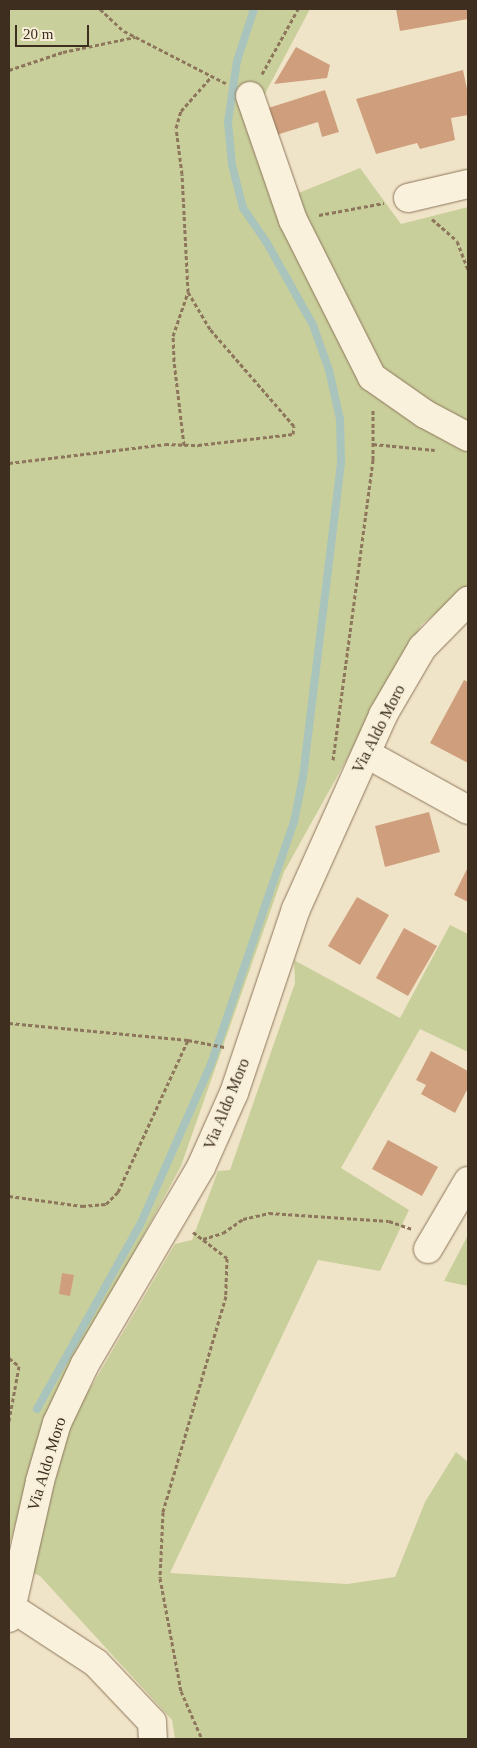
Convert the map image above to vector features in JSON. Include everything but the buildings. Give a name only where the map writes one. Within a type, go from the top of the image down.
[{"type":"street","points":[[250,96],[293,220],[372,377],[425,414],[468,437]]},
{"type":"street","points":[[408,198],[468,184]]},
{"type":"street","name":"Via Aldo Moro","points":[[10,1613],[19,1566],[57,1423],[85,1364],[173,1218],[204,1159],[249,1051],[296,909],[338,811],[367,754],[383,715],[422,648],[468,601]]},
{"type":"street","points":[[367,754],[468,810]]},
{"type":"street","points":[[432,1243],[468,1181]]},
{"type":"street","points":[[10,1613],[96,1663],[152,1722],[153,1739]]},
{"type":"path","points":[[100,9],[124,31],[250,96],[298,9]]},
{"type":"path","points":[[9,70],[63,52],[136,37]]},
{"type":"path","points":[[184,445],[173,336],[188,292],[182,174],[176,128],[181,111],[212,76]]},
{"type":"path","points":[[293,220],[408,198],[457,241],[468,269]]},
{"type":"path","points":[[9,463],[293,434],[294,426],[210,330],[188,292]]},
{"type":"path","points":[[332,766],[373,444],[372,377]]},
{"type":"path","points":[[373,444],[440,451]]},
{"type":"path","points":[[9,1023],[188,1040],[249,1051]]},
{"type":"path","points":[[9,1196],[82,1206],[106,1204],[118,1192],[188,1040]]},
{"type":"path","points":[[202,1239],[223,1233],[243,1219],[269,1213],[390,1221],[432,1243]]},
{"type":"path","points":[[173,1218],[227,1258],[226,1296],[163,1512],[160,1578],[181,1691],[202,1739]]},
{"type":"path","points":[[9,1358],[19,1366],[9,1421]]},
{"type":"green space","points":[[9,9],[310,9],[260,103],[245,104],[242,117],[274,203],[360,168],[401,224],[468,207],[468,589],[422,624],[284,872],[181,1166],[44,1420],[9,1547]]},
{"type":"green space","points":[[450,925],[468,934],[468,1052],[420,1029],[341,1168],[409,1210],[380,1271],[318,1260],[170,1573],[347,1584],[395,1577],[425,1502],[456,1452],[468,1462],[468,1739],[175,1739],[172,1720],[40,1576],[31,1572],[71,1421],[175,1244],[192,1240],[218,1171],[230,1170],[295,983],[294,960],[400,1018]]},
{"type":"green space","points":[[468,1235],[468,1286],[444,1281]]},
{"type":"waterway","points":[[37,1409],[140,1225],[211,1064],[294,822],[303,777],[341,461],[340,419],[329,370],[313,325],[267,243],[243,208],[232,165],[228,122],[237,61],[254,9]]}]
